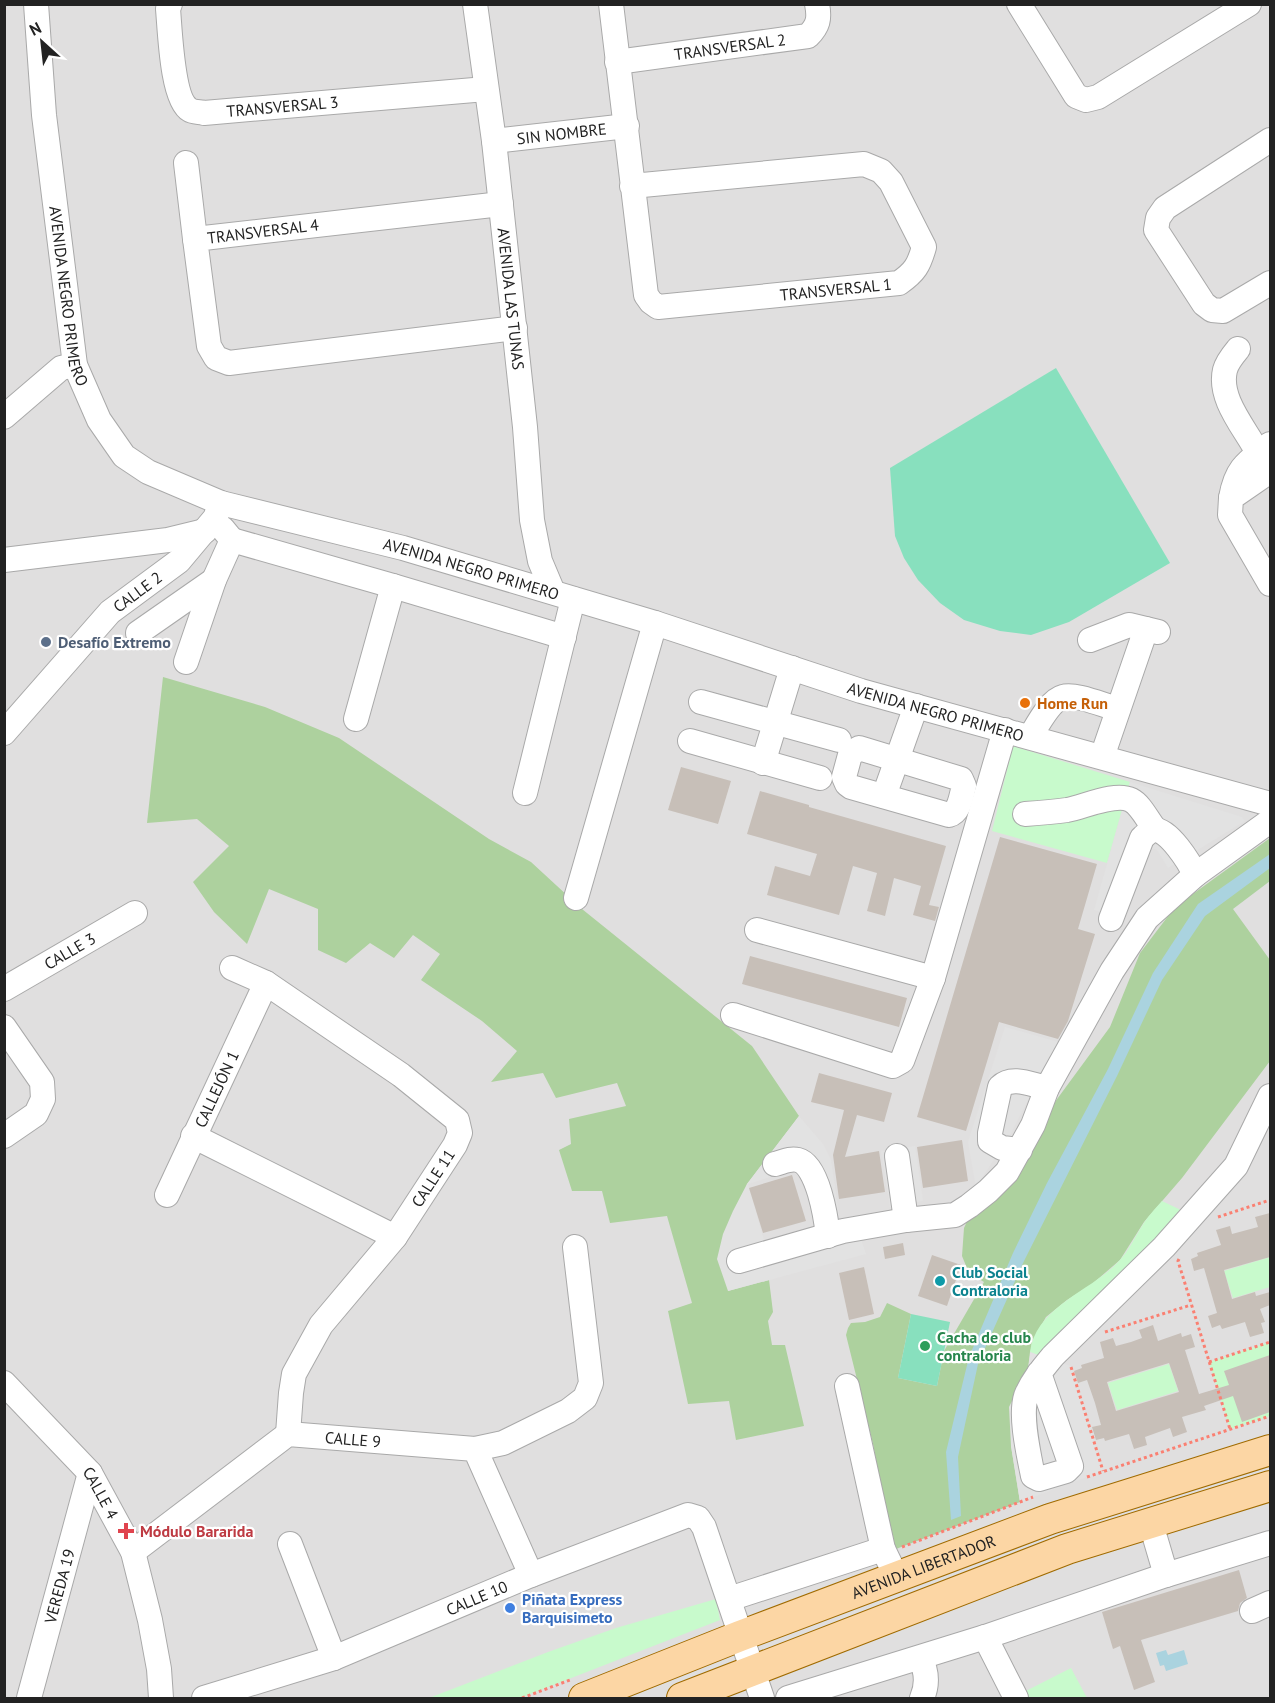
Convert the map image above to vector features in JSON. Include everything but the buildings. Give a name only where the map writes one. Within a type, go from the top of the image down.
[{"type":"main road","name":"AVENIDA LIBERTADOR","points":[[584,1698],[896,1576],[1050,1519],[1270,1450]]},
{"type":"main road","name":"AVENIDA LIBERTADOR","points":[[681,1698],[1067,1549],[1270,1486]]},
{"type":"street","name":"AVENIDA NEGRO PRIMERO","points":[[36,4],[44,115],[75,365],[99,420],[124,456],[213,517],[403,548],[655,623],[861,690],[1270,804]]},
{"type":"street","name":"TRANSVERSAL 3","points":[[170,4],[168,9],[177,88],[182,102],[190,110],[204,113],[486,89]]},
{"type":"street","name":"AVENIDA LAS TUNAS","points":[[475,4],[494,141],[515,328],[532,520],[540,561],[563,595]]},
{"type":"street","points":[[611,4],[627,126]]},
{"type":"street","name":"TRANSVERSAL 2","points":[[617,62],[808,36],[816,28],[819,14],[817,4]]},
{"type":"street","points":[[1019,4],[1076,96],[1086,100],[1098,97],[1249,4]]},
{"type":"street","name":"SIN NOMBRE","points":[[494,141],[627,126]]},
{"type":"street","name":"TRANSVERSAL 1","points":[[627,126],[632,186],[646,296],[658,307],[899,283],[911,275],[920,262],[924,247],[891,182],[880,171],[864,164],[632,186]]},
{"type":"street","points":[[1270,140],[1165,208],[1158,218],[1156,230],[1204,304],[1212,310],[1223,310],[1270,283]]},
{"type":"street","points":[[186,163],[195,239]]},
{"type":"street","name":"TRANSVERSAL 4","points":[[501,204],[195,239],[208,346],[216,358],[229,363],[515,328]]},
{"type":"street","points":[[1238,349],[1226,367],[1223,386],[1234,413],[1266,456],[1231,498],[1230,515],[1270,584]]},
{"type":"street","points":[[4,417],[61,368],[75,365]]},
{"type":"street","points":[[4,560],[168,540],[213,517],[232,540],[564,637]]},
{"type":"street","name":"CALLE 2","points":[[4,733],[110,612],[179,561],[213,517]]},
{"type":"street","points":[[186,662],[214,580],[232,540]]},
{"type":"street","points":[[138,633],[214,580]]},
{"type":"street","points":[[356,719],[393,586]]},
{"type":"street","points":[[525,793],[564,637],[563,595]]},
{"type":"street","points":[[576,898],[655,623]]},
{"type":"street","points":[[1090,640],[1129,625],[1152,630],[1118,710],[1102,757]]},
{"type":"street","points":[[763,763],[792,668]]},
{"type":"street","points":[[1030,737],[1049,708],[1063,696],[1074,696],[1118,710]]},
{"type":"street","points":[[700,702],[839,740]]},
{"type":"street","points":[[884,796],[916,706]]},
{"type":"street","points":[[733,1015],[893,1066],[902,1061],[933,978],[1005,730]]},
{"type":"street","points":[[690,741],[820,778]]},
{"type":"street","points":[[859,748],[897,760],[961,779],[964,786],[957,810],[949,815],[851,787],[844,777],[850,754],[859,748]]},
{"type":"street","points":[[1025,814],[1070,809],[1108,799],[1130,799],[1155,829],[1166,835],[1186,857],[1195,875]]},
{"type":"street","points":[[739,1261],[843,1231],[906,1220],[955,1215],[988,1191],[1007,1172],[1020,1150],[1033,1125],[1047,1088],[1112,970],[1147,918],[1195,875],[1270,821]]},
{"type":"street","points":[[1111,919],[1143,838],[1149,831],[1155,829]]},
{"type":"street","name":"CALLE 3","points":[[4,989],[135,913]]},
{"type":"street","points":[[757,930],[933,978]]},
{"type":"street","name":"CALLE 11","points":[[232,968],[266,983],[401,1075],[458,1120],[460,1133],[455,1145],[395,1237],[321,1325],[294,1374],[288,1434]]},
{"type":"street","name":"CALLEJÓN 1","points":[[167,1195],[266,983]]},
{"type":"street","points":[[4,1027],[42,1082],[43,1099],[36,1114],[4,1136]]},
{"type":"street","points":[[1020,1150],[1002,1148],[990,1141],[1000,1088],[1004,1083],[1018,1081],[1047,1088]]},
{"type":"street","points":[[1040,1373],[1053,1356],[1164,1247],[1236,1166],[1270,1096]]},
{"type":"street","points":[[193,1136],[395,1237]]},
{"type":"street","points":[[897,1156],[906,1220]]},
{"type":"street","points":[[775,1164],[791,1159],[808,1165],[815,1179],[828,1236]]},
{"type":"street","name":"CALLE 9","points":[[288,1434],[475,1449],[503,1443],[568,1411],[585,1398],[591,1383],[575,1247]]},
{"type":"street","points":[[847,1386],[883,1549],[896,1576]]},
{"type":"street","name":"CALLE 4","points":[[5,1387],[90,1473],[133,1552],[150,1620],[159,1669],[161,1698]]},
{"type":"street","points":[[133,1552],[288,1434]]},
{"type":"street","points":[[475,1449],[531,1575]]},
{"type":"street","name":"VEREDA 19","points":[[29,1698],[90,1473]]},
{"type":"street","name":"CALLE 10","points":[[204,1698],[334,1658],[531,1575],[688,1515],[698,1518],[705,1527],[762,1698]]},
{"type":"street","points":[[1150,1524],[1166,1575]]},
{"type":"street","points":[[290,1544],[334,1658]]},
{"type":"street","points":[[788,1698],[985,1637],[1166,1575],[1268,1548]]},
{"type":"street","points":[[729,1599],[883,1549]]},
{"type":"street","points":[[828,1567],[839,1598]]},
{"type":"street","points":[[985,1637],[1016,1698]]},
{"type":"street","points":[[920,1658],[926,1669],[926,1689],[922,1698]]},
{"type":"path","points":[[1215,1218],[1270,1200]]},
{"type":"path","points":[[1178,1261],[1230,1429]]},
{"type":"path","points":[[1101,1334],[1191,1305]]},
{"type":"path","points":[[1209,1362],[1270,1342]]},
{"type":"path","points":[[1071,1366],[1103,1471]]},
{"type":"shaded area","points":[[5,5],[1270,5],[1270,1698],[5,1698]]},
{"type":"shaded area","points":[[1130,782],[1242,817],[1245,821],[1168,868],[1157,850],[1149,847],[1125,919],[1094,910]]},
{"type":"shaded area","points":[[1005,1027],[1058,1042],[1011,1133],[976,1187],[968,1142]]},
{"type":"shaded area","points":[[799,1116],[823,1144],[831,1160],[839,1215],[813,1221],[799,1168],[748,1184],[767,1251],[856,1225],[866,1254],[728,1291],[717,1259],[723,1234],[747,1184]]},
{"type":"shaded area","points":[[915,1146],[923,1201],[890,1207],[881,1151]]},
{"type":"shaded area","points":[[1030,1352],[1071,1366],[1103,1471],[1020,1502],[1011,1446],[1009,1407],[1028,1369]]},
{"type":"green space","points":[[1056,368],[1170,563],[1069,622],[1031,635],[1000,631],[964,620],[940,603],[918,580],[904,558],[895,536],[890,468]]},
{"type":"green space","points":[[163,677],[265,707],[339,738],[489,839],[531,862],[582,909],[752,1046],[799,1116],[747,1184],[728,1291],[769,1280],[773,1312],[768,1321],[772,1345],[785,1345],[804,1426],[736,1440],[729,1401],[688,1404],[668,1311],[692,1303],[667,1216],[610,1223],[602,1191],[572,1191],[559,1150],[571,1144],[569,1119],[626,1106],[617,1083],[556,1098],[543,1073],[491,1082],[517,1051],[482,1021],[421,980],[440,954],[413,935],[394,958],[370,943],[346,963],[318,950],[318,909],[269,889],[247,944],[214,912],[193,882],[229,846],[197,819],[147,823]]},
{"type":"green space","points":[[1013,746],[1130,782],[1107,863],[992,831]]},
{"type":"green space","points":[[1270,838],[1270,881],[1233,909],[1270,960],[1270,1061],[1182,1178],[1144,1222],[1120,1260],[1091,1285],[1046,1317],[1032,1342],[1011,1446],[1020,1502],[896,1549],[846,1335],[848,1328],[851,1323],[865,1322],[880,1317],[887,1303],[911,1314],[898,1378],[937,1386],[944,1351],[984,1282],[969,1273],[962,1256],[964,1228],[977,1199],[1038,1125],[1110,1027],[1140,953],[1175,907]]},
{"type":"green space","points":[[1162,1201],[1185,1212],[1043,1357],[1030,1352],[1034,1336],[1043,1323],[1054,1311],[1108,1272],[1119,1261],[1146,1219]]},
{"type":"green space","points":[[1270,1257],[1270,1287],[1233,1298],[1224,1271]]},
{"type":"green space","name":"Cacha de club contraloria","points":[[911,1314],[950,1322],[937,1386],[898,1378]]},
{"type":"green space","points":[[1270,1342],[1270,1416],[1230,1429],[1209,1362]]},
{"type":"green space","points":[[1169,1364],[1178,1391],[1117,1410],[1108,1383]]},
{"type":"green space","points":[[716,1599],[720,1620],[520,1698],[429,1698],[616,1628]]},
{"type":"green space","points":[[1071,1668],[1087,1698],[1017,1698],[1016,1696]]},
{"type":"water","points":[[1270,854],[1270,868],[1205,916],[1162,980],[1117,1076],[1024,1261],[978,1364],[958,1457],[961,1516],[951,1520],[946,1452],[969,1357],[1013,1253],[1047,1183],[1108,1069],[1153,973],[1198,904]]},
{"type":"water","points":[[1166,1650],[1168,1655],[1184,1650],[1188,1664],[1166,1671],[1164,1665],[1160,1666],[1156,1653]]},
{"type":"place","name":"Desafío Extremo","points":[[46,642]]},
{"type":"place","name":"Home Run","points":[[1025,703]]},
{"type":"place","name":"Club Social Contraloria","points":[[940,1281]]},
{"type":"place","name":"Cacha de club contraloria","points":[[925,1346]]},
{"type":"place","name":"Módulo Bararida","points":[[126,1531]]},
{"type":"place","name":"Piñata Express Barquisimeto","points":[[510,1608]]}]
